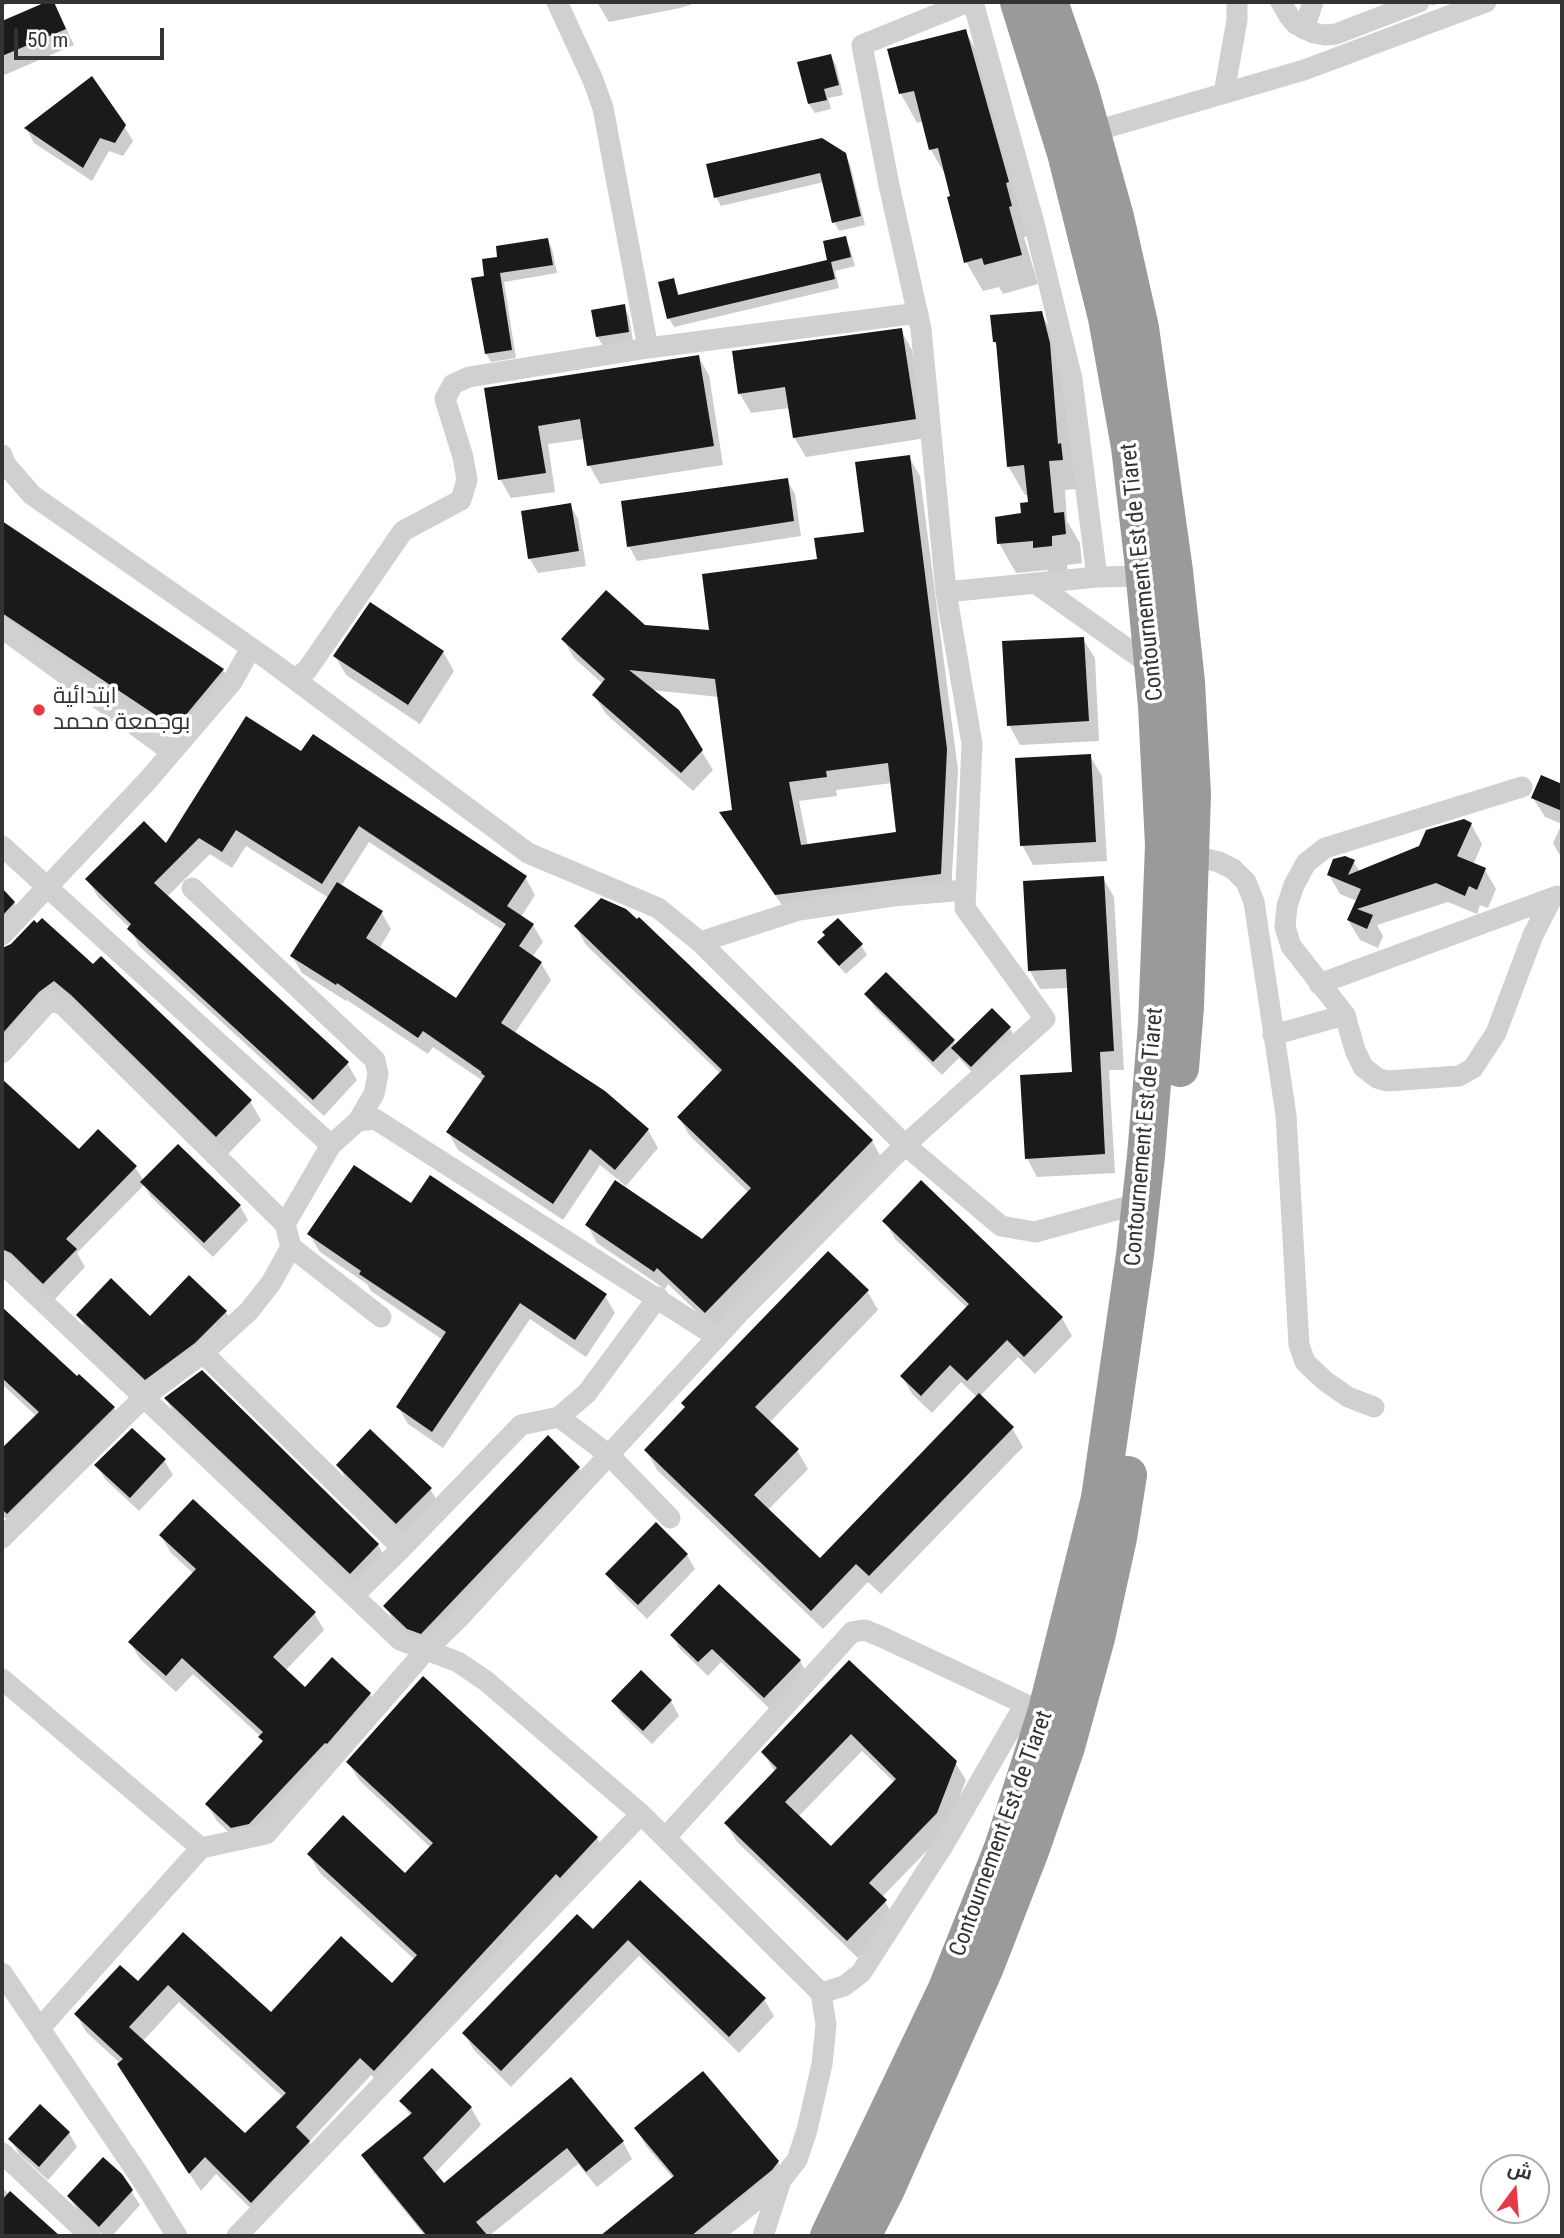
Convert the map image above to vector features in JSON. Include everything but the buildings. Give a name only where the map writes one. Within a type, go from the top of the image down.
[{"type":"highway","name":"Contournement Est de Tiaret","points":[[829,2236],[946,1991],[1003,1847],[1035,1709],[1100,1498],[1141,1203],[1157,1024],[1164,845],[1157,706],[1130,447],[1107,318],[1066,153],[1019,2]]},
{"type":"highway","name":"Contournement Est de Tiaret","points":[[862,2236],[886,2189],[985,1967],[1030,1851],[1066,1747],[1096,1638],[1118,1538],[1163,1244],[1185,1007],[1192,794],[1186,682],[1160,465],[1140,328],[1115,217],[1080,91],[1049,2]]},
{"type":"street","points":[[557,2],[593,79],[603,108],[648,348]]},
{"type":"street","points":[[40,2028],[201,1848],[266,1834],[427,1649],[460,1617],[717,1337],[905,1145],[1045,1019],[965,908],[972,744],[946,592],[922,329],[889,185],[862,45],[925,9],[971,2],[1034,223],[1072,379],[1097,577]]},
{"type":"street","points":[[1224,93],[1237,20],[1237,2]]},
{"type":"street","points":[[1282,2],[1289,16],[1304,29],[1314,33],[1336,34],[1419,2]]},
{"type":"street","points":[[1304,29],[1313,2]]},
{"type":"street","points":[[1092,132],[1304,70],[1486,2]]},
{"type":"street","points":[[295,680],[307,670],[403,531],[461,500],[467,480],[463,457],[445,399],[453,384],[469,377],[648,348],[918,313]]},
{"type":"street","points":[[3,462],[32,495],[251,648],[528,853],[658,908],[700,942],[905,1145],[1002,1226],[1035,1232],[1141,1203]]},
{"type":"street","points":[[946,592],[1097,577],[1144,576]]},
{"type":"street","points":[[1035,583],[1153,667]]},
{"type":"street","points":[[2,628],[173,752]]},
{"type":"street","points":[[2,935],[173,752],[232,682],[251,648]]},
{"type":"street","points":[[1522,787],[1325,848],[1306,863],[1294,884],[1287,906],[1285,927],[1291,946],[1345,1015],[1363,1067],[1377,1078],[1387,1081],[1459,1076],[1473,1068],[1496,1033],[1533,935],[1557,896]]},
{"type":"street","points":[[2,846],[331,1145]]},
{"type":"street","points":[[1190,855],[1219,862],[1233,869],[1246,881],[1254,902],[1286,1115],[1299,1345],[1305,1362],[1325,1381],[1348,1397],[1374,1407]]},
{"type":"street","points":[[192,888],[375,1060],[379,1074],[374,1094],[358,1121],[331,1145],[285,1224]]},
{"type":"street","points":[[700,942],[799,910],[893,896],[966,890]]},
{"type":"street","points":[[1319,984],[1557,896]]},
{"type":"street","points":[[2,1053],[50,1001],[62,1004],[285,1224],[291,1247],[381,1317]]},
{"type":"street","points":[[1273,1035],[1345,1015]]},
{"type":"street","points":[[358,1121],[375,1119],[717,1337]]},
{"type":"street","points":[[2,1538],[145,1396],[203,1353],[249,1311],[271,1283],[291,1247]]},
{"type":"street","points":[[2,1263],[400,1640],[458,1662],[486,1681],[666,1837],[821,1993],[826,2025],[822,2064],[797,2161],[781,2180],[711,2236]]},
{"type":"street","points":[[354,1595],[521,1425],[559,1417],[587,1393],[657,1297]]},
{"type":"street","points":[[203,1353],[402,1548]]},
{"type":"street","points":[[559,1417],[609,1455],[670,1518]]},
{"type":"street","points":[[666,1837],[852,1632],[865,1630],[1035,1709],[861,1973],[844,1986],[821,1993]]},
{"type":"street","points":[[2,1679],[201,1848]]},
{"type":"street","points":[[237,2236],[641,1814]]},
{"type":"street","points":[[2,1973],[139,2175],[177,2236]]},
{"type":"street","points":[[2,2153],[90,2236]]},
{"type":"street","points":[[763,2236],[781,2180]]},
{"type":"place","name":"ابتدائية بوجمعة محمد","points":[[39,710]]}]
